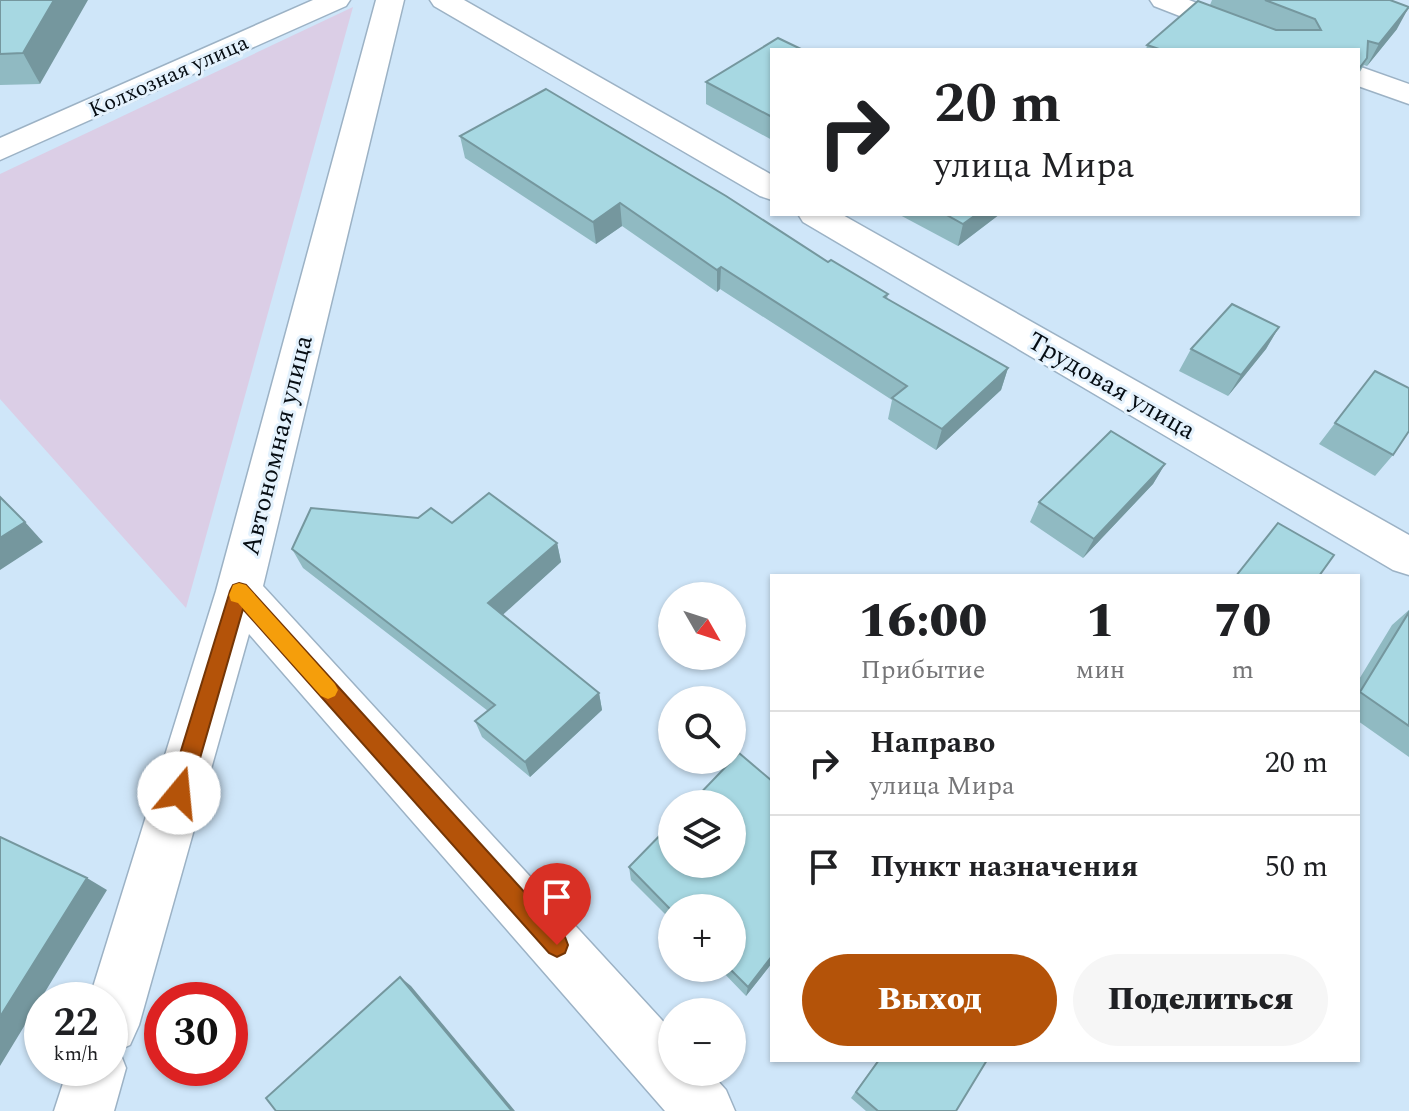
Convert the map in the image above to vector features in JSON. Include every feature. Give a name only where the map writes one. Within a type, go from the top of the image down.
[{"type":"street","name":"Колхозная улица","points":[[0,150],[336,0]]},
{"type":"street","name":"Автономная улица","points":[[123,982],[239,591],[390,0]]},
{"type":"street","points":[[444,0],[770,188]]},
{"type":"street","points":[[1164,0],[1288,48]]},
{"type":"street","points":[[1360,76],[1409,95]]},
{"type":"street","name":"Трудовая улица","points":[[818,216],[1409,557]]},
{"type":"street","points":[[239,591],[705,1111]]},
{"type":"street","points":[[84,1111],[92,1086]]},
{"type":"shaded area","points":[[353,7],[186,608],[0,399],[0,174]]},
{"type":"building","points":[[0,0],[54,0],[23,53],[0,54]]},
{"type":"building","points":[[1265,0],[1390,0],[1409,7],[1379,44],[1368,41],[1367,58],[1360,67],[1360,48],[1156,48],[1147,45],[1198,1],[1276,30],[1321,30],[1315,19]]},
{"type":"building","points":[[778,38],[799,48],[770,48],[770,116],[706,82]]},
{"type":"building","points":[[546,89],[726,196],[828,262],[831,260],[888,294],[884,297],[1008,368],[942,429],[892,398],[907,386],[721,267],[717,270],[620,203],[593,222],[460,136]]},
{"type":"building","points":[[949,216],[974,216],[963,224]]},
{"type":"building","points":[[1232,304],[1279,327],[1241,375],[1191,349]]},
{"type":"building","points":[[1375,371],[1409,388],[1409,431],[1393,455],[1335,423]]},
{"type":"building","points":[[1111,431],[1165,464],[1094,539],[1039,502]]},
{"type":"building","points":[[489,493],[557,543],[488,603],[599,693],[525,762],[475,721],[495,705],[292,549],[311,508],[418,518],[431,508],[452,523]]},
{"type":"building","points":[[0,497],[25,522],[0,538]]},
{"type":"building","points":[[1278,523],[1334,555],[1320,574],[1238,574]]},
{"type":"building","points":[[1409,612],[1409,726],[1360,692]]},
{"type":"building","points":[[746,759],[770,779],[770,959],[748,987],[743,982],[746,982],[746,894],[658,894],[658,897],[629,867],[658,837],[658,878],[746,878],[746,790],[703,790],[719,774],[746,774]]},
{"type":"building","points":[[0,837],[87,878],[0,1017]]},
{"type":"building","points":[[400,977],[512,1111],[276,1111],[266,1098]]},
{"type":"building","points":[[878,1062],[986,1062],[956,1111],[878,1111],[856,1092]]},
{"type":"slow traffic","points":[[238,595],[239,591],[328,690]]},
{"type":"route","points":[[179,793],[239,591],[557,945]]}]
